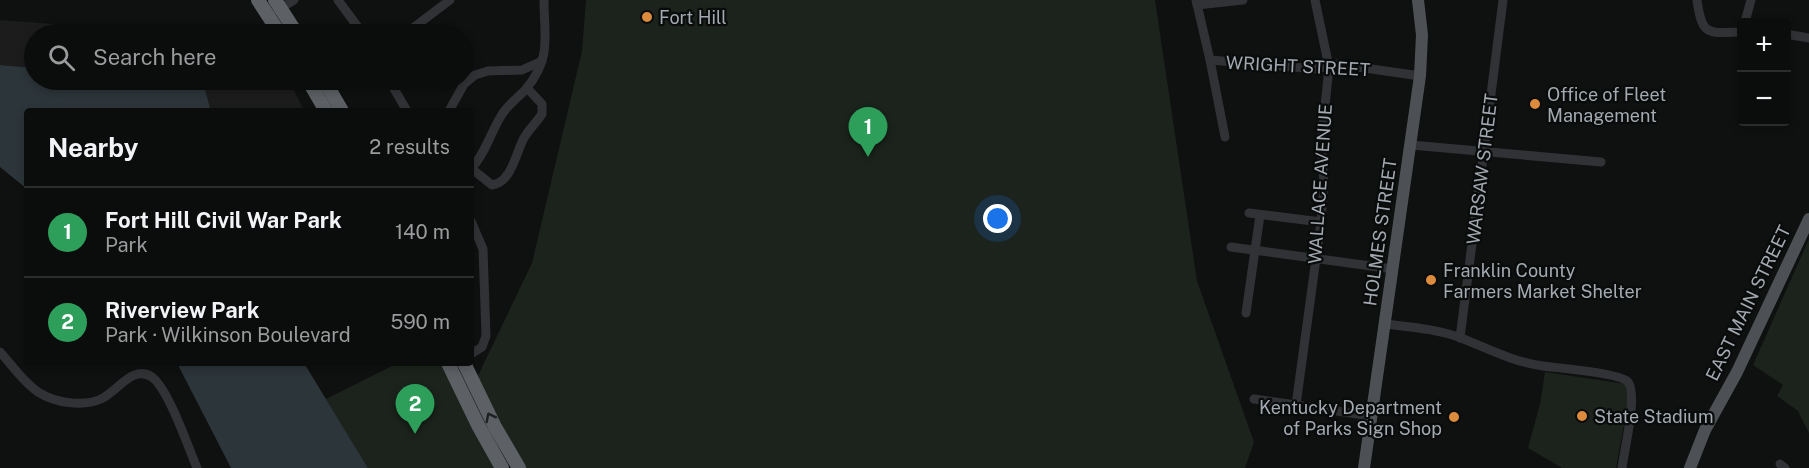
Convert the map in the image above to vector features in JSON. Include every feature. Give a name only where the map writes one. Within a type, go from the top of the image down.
[{"type":"highway","points":[[258,0],[274,8],[288,24]]},
{"type":"highway","points":[[274,8],[278,24]]},
{"type":"highway","points":[[314,90],[324,108]]},
{"type":"highway","points":[[330,90],[340,108]]},
{"type":"highway","points":[[449,366],[469,408],[502,468]]},
{"type":"highway","points":[[465,366],[495,427],[519,468]]},
{"type":"main road","name":"HOLMES STREET","points":[[1364,468],[1420,76],[1422,35],[1418,0]]},
{"type":"main road","name":"EAST MAIN STREET","points":[[1690,468],[1705,430],[1737,372],[1809,219]]},
{"type":"street","points":[[274,8],[294,0]]},
{"type":"street","points":[[338,0],[356,24]]},
{"type":"street","points":[[418,24],[450,0]]},
{"type":"street","points":[[474,166],[480,159],[502,114],[527,88],[543,60],[547,32],[544,0]]},
{"type":"street","points":[[1225,137],[1196,3],[1243,0]]},
{"type":"street","name":"WALLACE AVENUE","points":[[1296,405],[1321,222],[1324,184],[1321,145],[1329,67],[1314,0]]},
{"type":"street","name":"WARSAW STREET","points":[[1460,338],[1503,0]]},
{"type":"street","points":[[1697,0],[1700,19],[1706,30],[1712,33],[1737,32]]},
{"type":"street","points":[[1746,18],[1750,0]]},
{"type":"street","points":[[1791,35],[1809,38]]},
{"type":"street","points":[[474,76],[488,71],[514,71],[528,68],[543,60]]},
{"type":"street","name":"WRIGHT STREET","points":[[1210,60],[1317,69],[1337,64],[1420,76]]},
{"type":"street","points":[[528,68],[533,77]]},
{"type":"street","points":[[474,171],[492,184],[501,182],[506,175],[524,138],[542,114],[542,104],[527,88]]},
{"type":"street","points":[[395,90],[405,108]]},
{"type":"street","points":[[451,108],[461,90]]},
{"type":"street","points":[[1411,145],[1601,162]]},
{"type":"street","points":[[1249,213],[1321,222]]},
{"type":"street","points":[[1246,313],[1260,215]]},
{"type":"street","points":[[474,228],[483,249],[486,336],[482,347],[474,352]]},
{"type":"street","points":[[1231,247],[1393,269]]},
{"type":"street","points":[[1385,324],[1417,328],[1460,338],[1506,358],[1537,365],[1611,375],[1626,380],[1630,384],[1632,398],[1622,468]]},
{"type":"street","points":[[0,352],[39,393],[68,402],[94,402],[107,396],[136,374],[150,376],[166,397],[197,468]]},
{"type":"street","points":[[1254,399],[1371,416]]},
{"type":"shaded area","points":[[586,0],[1155,0],[1197,281],[1254,442],[1245,468],[520,468],[474,384],[532,263],[582,51]]},
{"type":"shaded area","points":[[0,20],[53,24],[24,24],[24,67],[0,65]]},
{"type":"shaded area","points":[[0,65],[24,67],[24,90],[205,90],[210,108],[24,108],[24,187],[0,167]]},
{"type":"shaded area","points":[[204,90],[294,90],[303,108],[210,108]]},
{"type":"shaded area","points":[[1809,239],[1809,433],[1798,411],[1777,396],[1783,385],[1753,365]]},
{"type":"shaded area","points":[[179,366],[306,366],[368,468],[231,468]]},
{"type":"shaded area","points":[[392,366],[444,366],[503,468],[368,468],[326,399]]},
{"type":"shaded area","name":"State Stadium","points":[[1545,372],[1626,384],[1629,397],[1616,468],[1562,468],[1528,448],[1540,404]]},
{"type":"place","name":"Fort Hill","points":[[647,17]]},
{"type":"place","name":"Office of Fleet Management","points":[[1535,104]]},
{"type":"place","name":"Fort Hill Civil War Park","points":[[868,157]]},
{"type":"place","name":"Franklin County Farmers Market Shelter","points":[[1431,280]]},
{"type":"place","name":"State Stadium","points":[[1582,416]]},
{"type":"place","name":"Kentucky Department of Parks Sign Shop","points":[[1454,417]]},
{"type":"place","name":"Riverview Park","points":[[415,434]]}]
